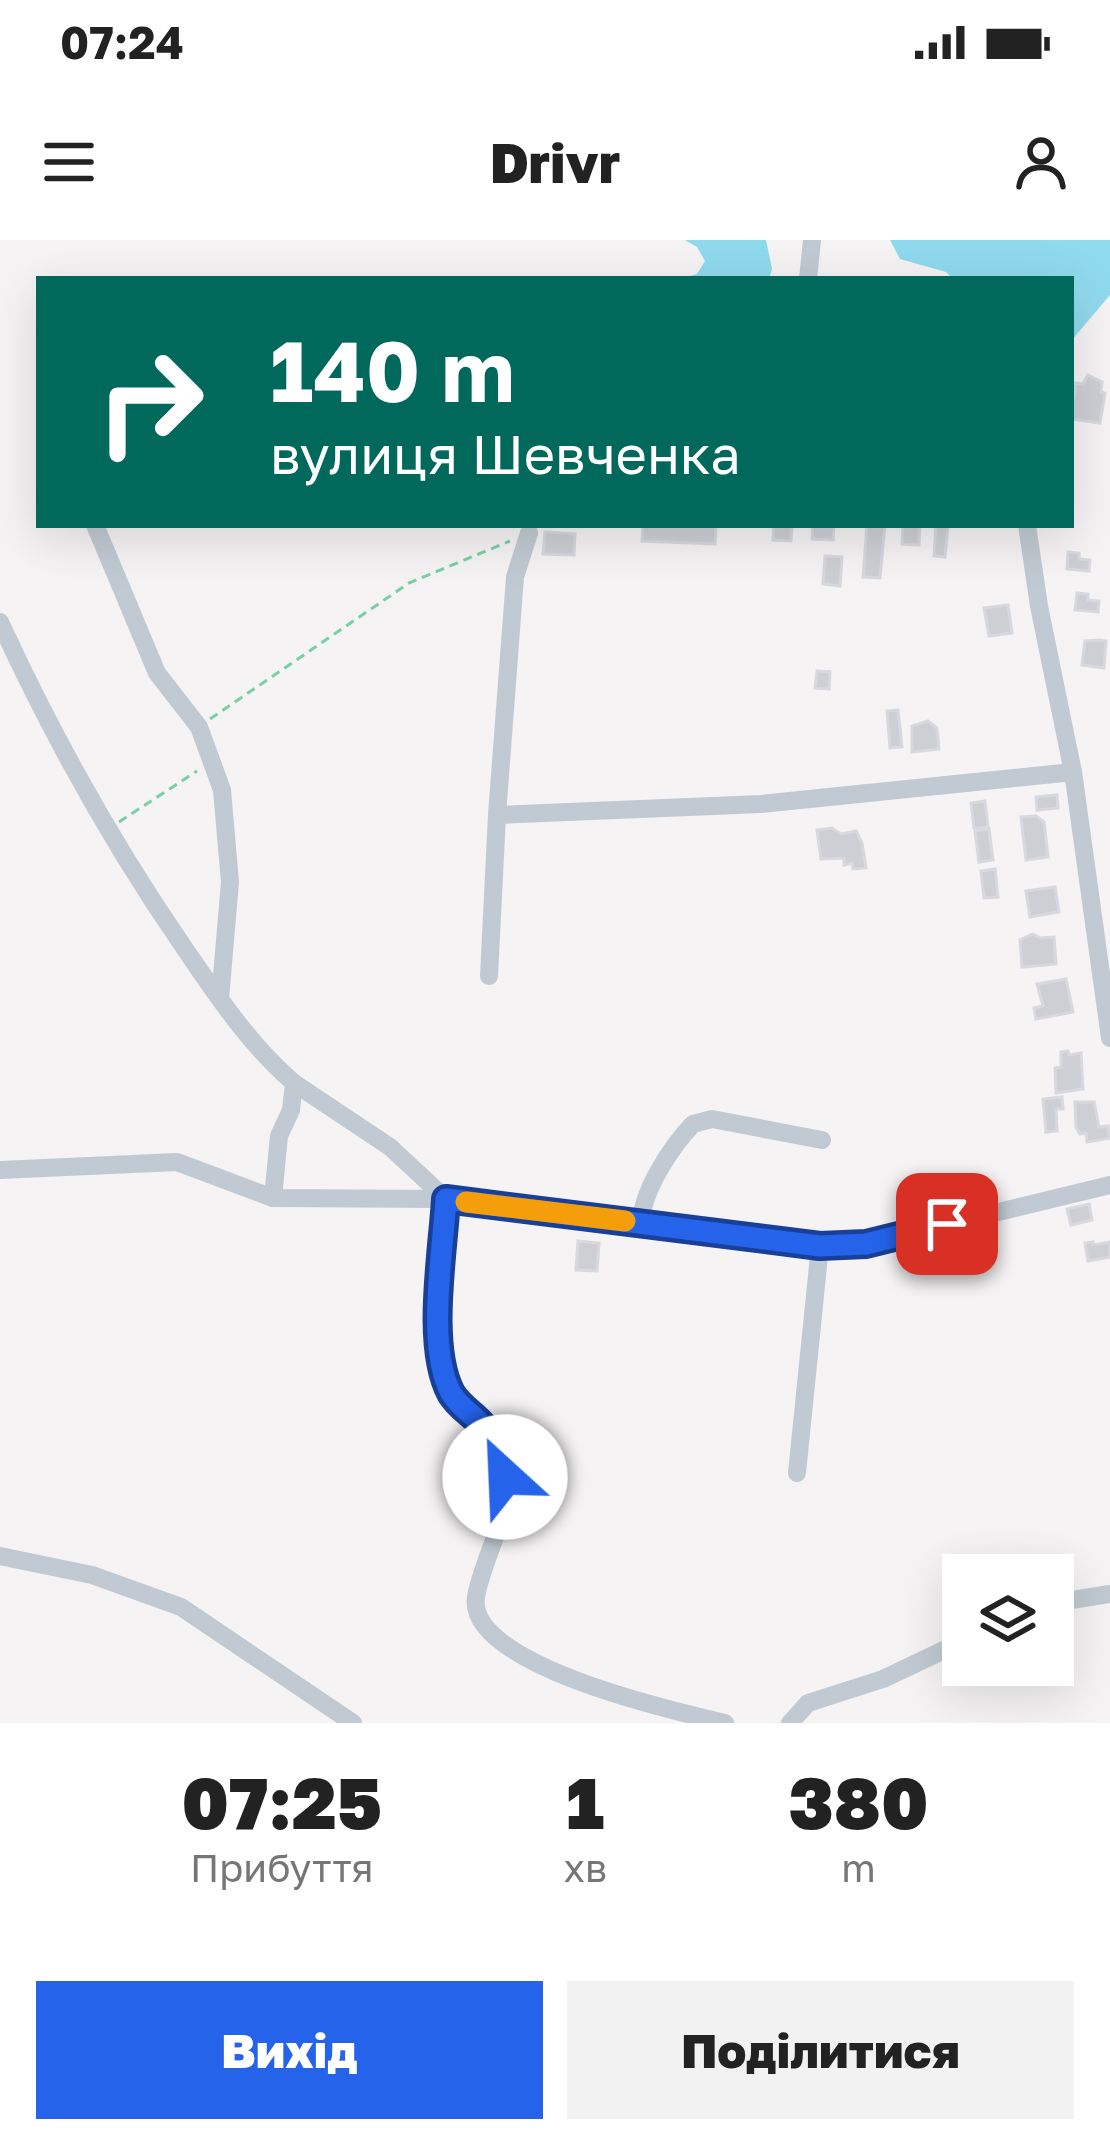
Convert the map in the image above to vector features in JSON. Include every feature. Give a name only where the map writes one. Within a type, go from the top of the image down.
[{"type":"street","points":[[808,276],[812,240]]},
{"type":"street","points":[[96,528],[157,673],[199,727],[213,760],[227,827],[230,882],[220,1000]]},
{"type":"street","points":[[1027,528],[1073,772],[1110,1038]]},
{"type":"street","points":[[489,976],[515,577],[529,533]]},
{"type":"street","points":[[0,622],[106,830],[260,1054],[294,1083],[390,1147],[446,1199]]},
{"type":"street","points":[[497,815],[761,804],[1073,772]]},
{"type":"street","points":[[1089,886],[1110,884]]},
{"type":"street","points":[[273,1198],[280,1136],[291,1110],[294,1083]]},
{"type":"street","points":[[641,1223],[641,1207],[693,1124],[712,1119],[822,1140]]},
{"type":"street","points":[[0,1170],[176,1162],[273,1198],[446,1199],[820,1246],[866,1244],[1110,1185]]},
{"type":"street","points":[[446,1199],[439,1322],[442,1359],[453,1397],[484,1427],[499,1453],[505,1477],[504,1502],[476,1596],[481,1618],[507,1645],[576,1682],[725,1723]]},
{"type":"street","points":[[797,1473],[820,1246]]},
{"type":"street","points":[[0,1556],[92,1575],[181,1607],[353,1723]]},
{"type":"street","points":[[1074,1600],[1110,1594]]},
{"type":"street","points":[[790,1723],[808,1703],[883,1679],[942,1651]]},
{"type":"path","points":[[199,727],[409,583],[529,533]]},
{"type":"path","points":[[106,830],[213,760]]},
{"type":"water","points":[[685,240],[766,240],[770,276],[690,276],[697,274],[705,261],[697,247]]},
{"type":"water","points":[[890,240],[1110,240],[1110,295],[1074,337],[1074,276],[950,276],[900,259]]},
{"type":"building","points":[[1088,375],[1102,382],[1100,423],[1074,419],[1076,383],[1083,384]]},
{"type":"building","points":[[643,528],[716,528],[715,544],[642,541]]},
{"type":"building","points":[[774,528],[792,528],[791,541],[773,540]]},
{"type":"building","points":[[813,528],[834,528],[833,540],[812,539]]},
{"type":"building","points":[[867,528],[885,528],[880,578],[863,577]]},
{"type":"building","points":[[903,528],[920,528],[919,545],[902,544]]},
{"type":"building","points":[[936,528],[948,528],[945,557],[934,556]]},
{"type":"building","points":[[545,532],[575,534],[574,555],[543,554]]},
{"type":"building","points":[[1068,552],[1090,560],[1089,571],[1067,569]]},
{"type":"building","points":[[825,556],[842,557],[840,586],[823,584]]},
{"type":"building","points":[[1077,593],[1099,601],[1098,612],[1075,610]]},
{"type":"building","points":[[1008,605],[1012,633],[989,636],[984,608]]},
{"type":"building","points":[[1085,641],[1106,641],[1104,668],[1082,665]]},
{"type":"building","points":[[817,671],[830,672],[829,689],[815,688]]},
{"type":"building","points":[[898,710],[902,747],[890,748],[887,711]]},
{"type":"building","points":[[928,721],[937,728],[939,749],[912,752],[912,726]]},
{"type":"building","points":[[1057,795],[1058,808],[1037,810],[1036,797]]},
{"type":"building","points":[[985,801],[988,827],[974,828],[971,803]]},
{"type":"building","points":[[1036,816],[1044,822],[1048,857],[1026,860],[1021,817]]},
{"type":"building","points":[[832,828],[841,834],[856,831],[866,868],[844,865],[844,858],[821,859],[817,830]]},
{"type":"building","points":[[989,829],[993,860],[979,862],[975,831]]},
{"type":"building","points":[[995,869],[998,897],[984,898],[981,871]]},
{"type":"building","points":[[1055,887],[1059,912],[1030,917],[1026,891]]},
{"type":"building","points":[[1033,934],[1054,937],[1056,964],[1022,967],[1020,940]]},
{"type":"building","points":[[1066,979],[1073,1012],[1036,1019],[1034,1008],[1043,1006],[1037,984]]},
{"type":"building","points":[[1061,1052],[1069,1055],[1081,1053],[1083,1089],[1056,1093],[1055,1068],[1061,1067]]},
{"type":"building","points":[[1062,1097],[1063,1109],[1056,1109],[1057,1131],[1046,1132],[1043,1099]]},
{"type":"building","points":[[1075,1102],[1094,1102],[1099,1127],[1108,1126],[1110,1138],[1087,1142],[1086,1133],[1080,1134],[1076,1127]]},
{"type":"building","points":[[1089,1204],[1092,1220],[1071,1225],[1067,1209]]},
{"type":"building","points":[[578,1241],[599,1243],[597,1271],[576,1270]]},
{"type":"building","points":[[1110,1242],[1110,1257],[1088,1261],[1085,1243]]},
{"type":"slow traffic","points":[[466,1202],[625,1221]]},
{"type":"route","points":[[505,1477],[499,1453],[484,1427],[453,1397],[442,1359],[439,1322],[446,1199],[820,1246],[866,1244],[947,1224]]}]
